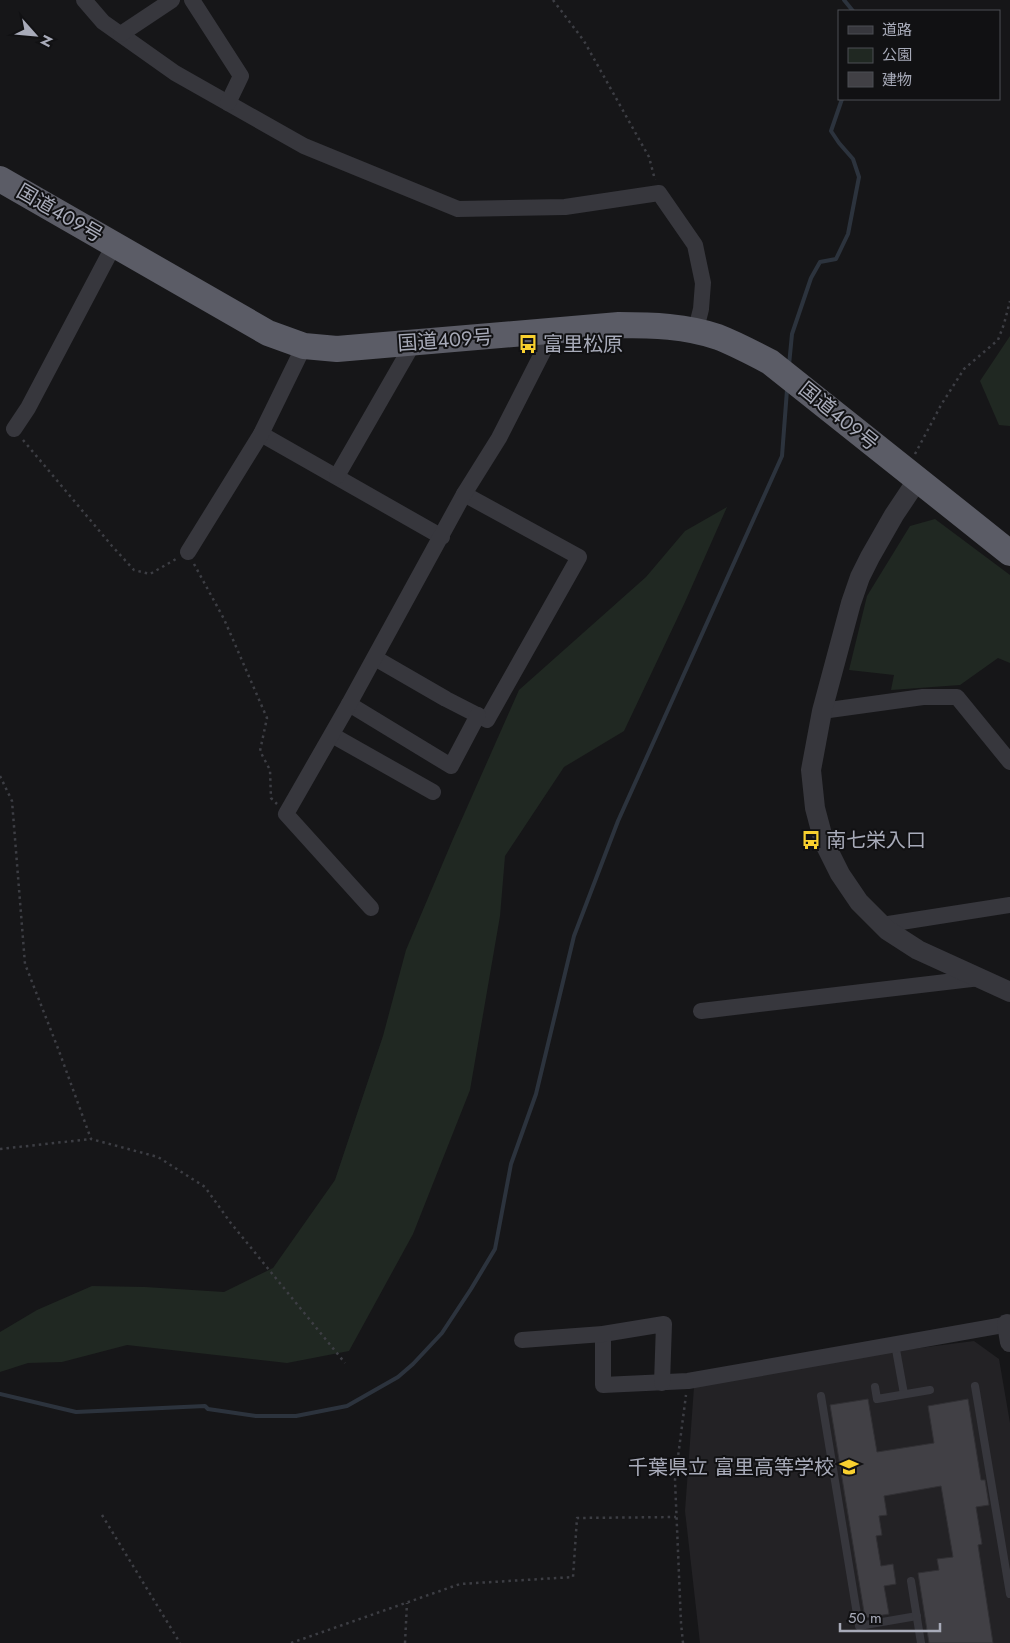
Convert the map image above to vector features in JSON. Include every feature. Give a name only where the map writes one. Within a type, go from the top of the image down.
[{"type":"highway","name":"国道409号","points":[[0,179],[268,333],[304,346],[336,349],[619,325],[663,326],[693,330],[717,337],[742,347],[770,362],[1010,553]]},
{"type":"street","points":[[84,0],[103,22],[175,73],[304,146],[458,209],[565,207],[658,193],[695,245],[703,283],[700,315],[693,330]]},
{"type":"street","points":[[121,34],[172,0]]},
{"type":"street","points":[[192,0],[241,76],[228,103]]},
{"type":"street","points":[[14,429],[28,408],[114,245]]},
{"type":"street","points":[[371,908],[286,814],[375,658],[464,494],[499,438],[554,330]]},
{"type":"street","points":[[337,476],[414,342]]},
{"type":"street","points":[[188,552],[261,434],[304,346]]},
{"type":"street","points":[[261,434],[442,536]]},
{"type":"street","points":[[912,475],[894,515],[860,577],[822,711],[812,770],[815,808],[824,842],[840,874],[858,902],[887,930],[918,950],[1010,992]]},
{"type":"street","points":[[375,658],[487,720],[579,557],[464,494]]},
{"type":"street","points":[[822,711],[923,697],[957,697],[1010,762]]},
{"type":"street","points":[[349,704],[451,766],[478,715]]},
{"type":"street","points":[[332,734],[433,792]]},
{"type":"street","points":[[882,925],[1010,905]]},
{"type":"street","points":[[701,1011],[980,978]]},
{"type":"street","points":[[522,1340],[603,1334],[664,1324],[662,1382]]},
{"type":"street","points":[[603,1334],[603,1385],[688,1381],[895,1344],[1009,1330]]},
{"type":"lane","points":[[895,1344],[904,1394]]},
{"type":"lane","points":[[875,1386],[877,1399],[930,1390]]},
{"type":"lane","points":[[975,1386],[1010,1594]]},
{"type":"lane","points":[[821,1396],[860,1626],[917,1616]]},
{"type":"lane","points":[[911,1581],[921,1643]]},
{"type":"path","points":[[553,0],[584,41],[649,156],[658,193]]},
{"type":"path","points":[[912,475],[941,405],[964,369],[998,340],[1010,301]]},
{"type":"path","points":[[14,429],[134,570],[150,574],[188,552],[224,619],[267,718],[260,751],[270,770],[271,798],[286,814]]},
{"type":"path","points":[[0,776],[12,801],[25,964],[60,1051],[91,1139]]},
{"type":"path","points":[[0,1149],[91,1139],[158,1157],[204,1188],[344,1363]]},
{"type":"path","points":[[683,1643],[675,1480],[688,1381]]},
{"type":"path","points":[[102,1515],[180,1643]]},
{"type":"path","points":[[291,1643],[460,1584],[573,1577],[577,1518],[676,1516]]},
{"type":"path","points":[[405,1643],[407,1603]]},
{"type":"shaded area","name":"千葉県立 富里高等学校","points":[[974,1341],[999,1359],[1010,1423],[1010,1643],[700,1643],[685,1511],[694,1387],[896,1351]]},
{"type":"green space","points":[[1010,336],[1010,426],[999,425],[980,381]]},
{"type":"green space","points":[[727,507],[685,602],[624,731],[564,767],[505,856],[500,916],[470,1090],[413,1234],[349,1351],[287,1363],[127,1345],[62,1362],[28,1363],[0,1372],[0,1332],[37,1310],[92,1286],[224,1292],[273,1268],[335,1180],[383,1036],[406,950],[519,690],[646,577],[685,531]]},
{"type":"green space","points":[[935,519],[1010,575],[1010,663],[998,658],[960,685],[891,690],[894,675],[849,670],[867,596],[910,526]]},
{"type":"building","points":[[868,1399],[877,1452],[934,1443],[928,1406],[968,1399],[981,1480],[985,1480],[989,1505],[976,1507],[982,1544],[978,1545],[993,1643],[929,1643],[918,1573],[939,1570],[937,1559],[953,1557],[941,1486],[884,1496],[887,1515],[879,1516],[882,1535],[876,1536],[881,1566],[893,1564],[896,1584],[884,1586],[889,1614],[865,1618],[830,1405]]},
{"type":"waterway","points":[[844,0],[852,10]]},
{"type":"waterway","points":[[789,365],[792,334],[811,278],[820,262],[836,259],[848,234],[859,177],[853,159],[831,131],[842,100]]},
{"type":"waterway","points":[[0,1394],[76,1412],[205,1406],[208,1409],[256,1416],[296,1416],[347,1406],[398,1377],[442,1333],[495,1249],[511,1164],[536,1094],[574,936],[618,821],[782,456],[787,390]]},
{"type":"place","name":"富里松原","points":[[528,344]]},
{"type":"place","name":"南七栄入口","points":[[811,840]]},
{"type":"place","name":"千葉県立 富里高等学校","points":[[849,1467]]}]
